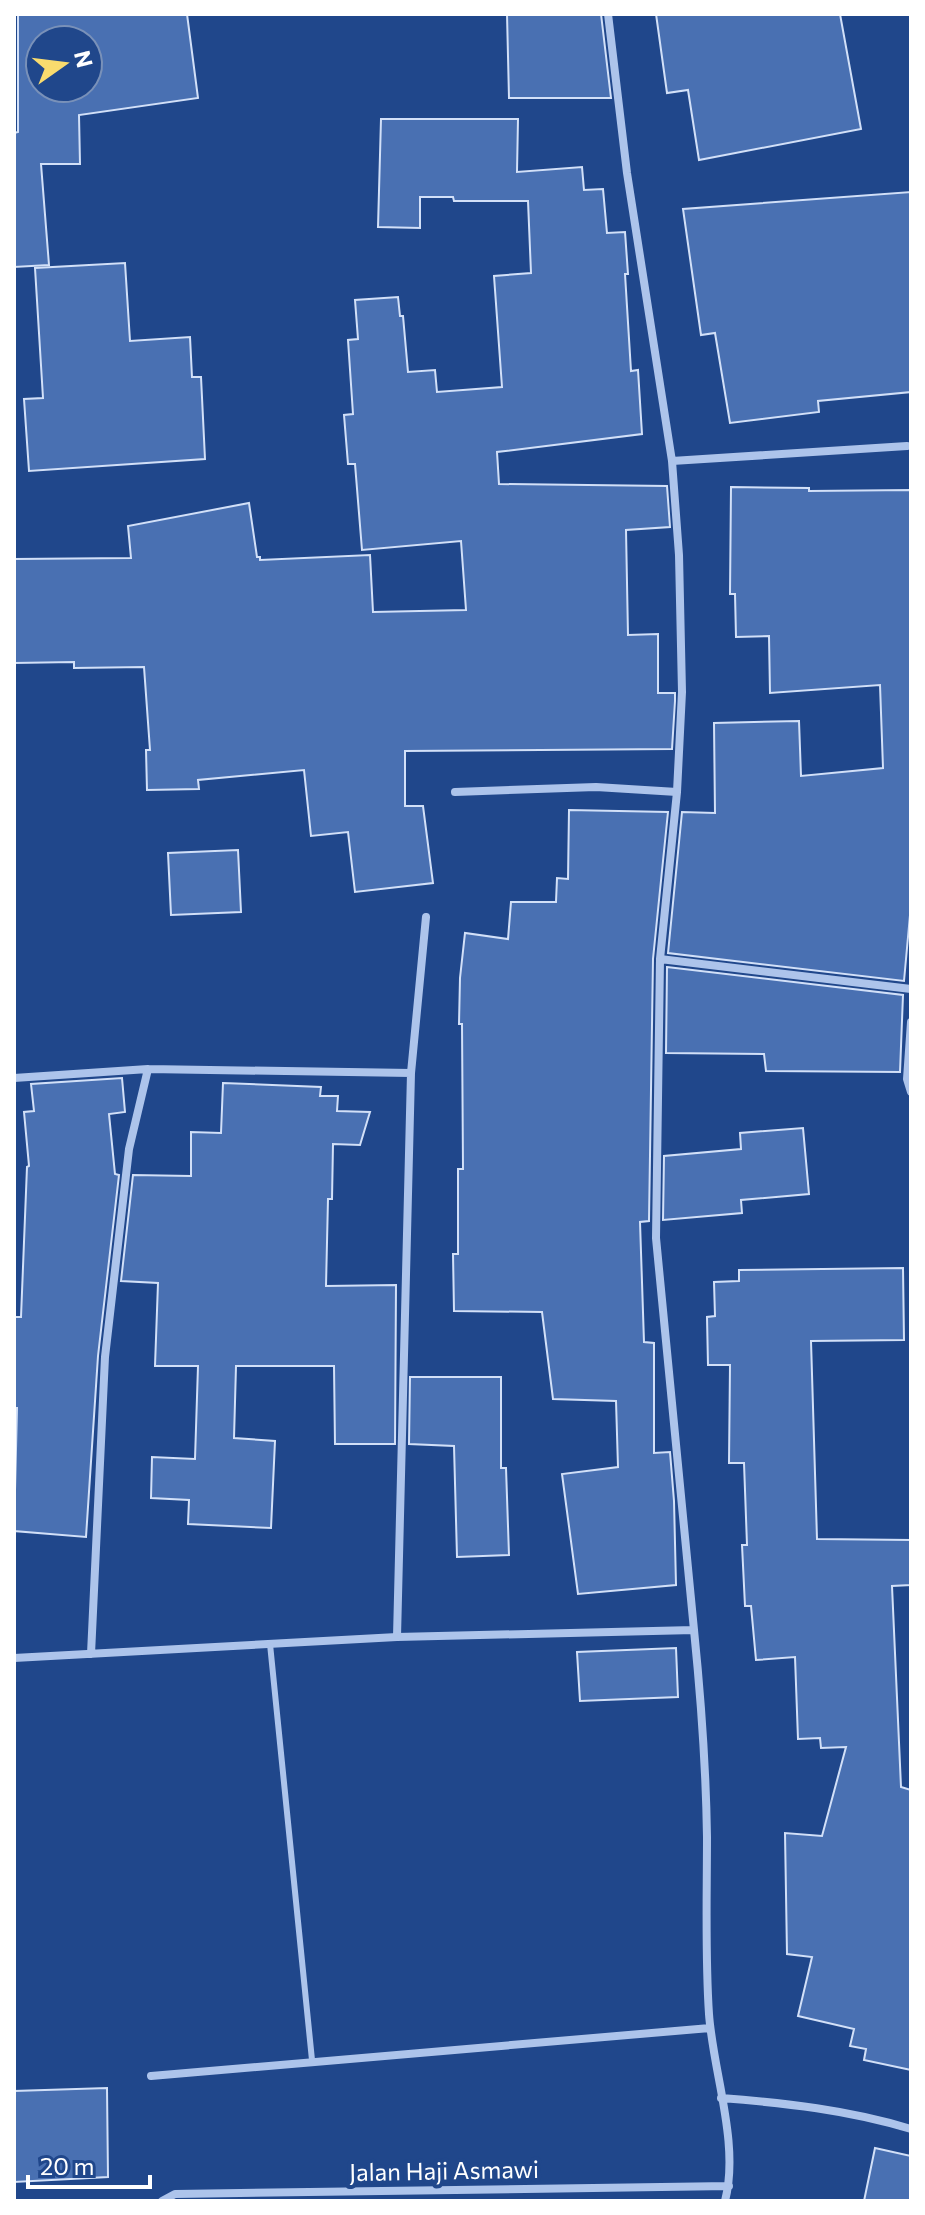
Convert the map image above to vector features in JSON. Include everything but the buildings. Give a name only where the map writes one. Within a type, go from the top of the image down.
[{"type":"street","points":[[608,14],[627,173],[672,461],[681,617],[682,692],[677,792],[660,959],[656,1238],[704,1759],[705,1938],[710,2028],[728,2145],[729,2186],[725,2201]]},
{"type":"street","points":[[672,461],[907,446]]},
{"type":"street","points":[[455,792],[596,787],[677,792]]},
{"type":"street","points":[[397,1637],[411,1073],[426,917]]},
{"type":"street","points":[[660,959],[911,989]]},
{"type":"street","points":[[911,1022],[907,1079],[911,1092]]},
{"type":"street","points":[[14,1078],[148,1069],[411,1073]]},
{"type":"street","points":[[91,1654],[105,1357],[129,1149],[148,1069]]},
{"type":"street","points":[[14,1658],[397,1637],[694,1630]]},
{"type":"street","points":[[151,2076],[710,2028]]},
{"type":"street","points":[[721,2098],[844,2112],[911,2129]]},
{"type":"street","name":"Jalan Haji Asmawi","points":[[162,2201],[175,2194],[729,2186]]},
{"type":"lane","points":[[270,1644],[312,2060]]}]
